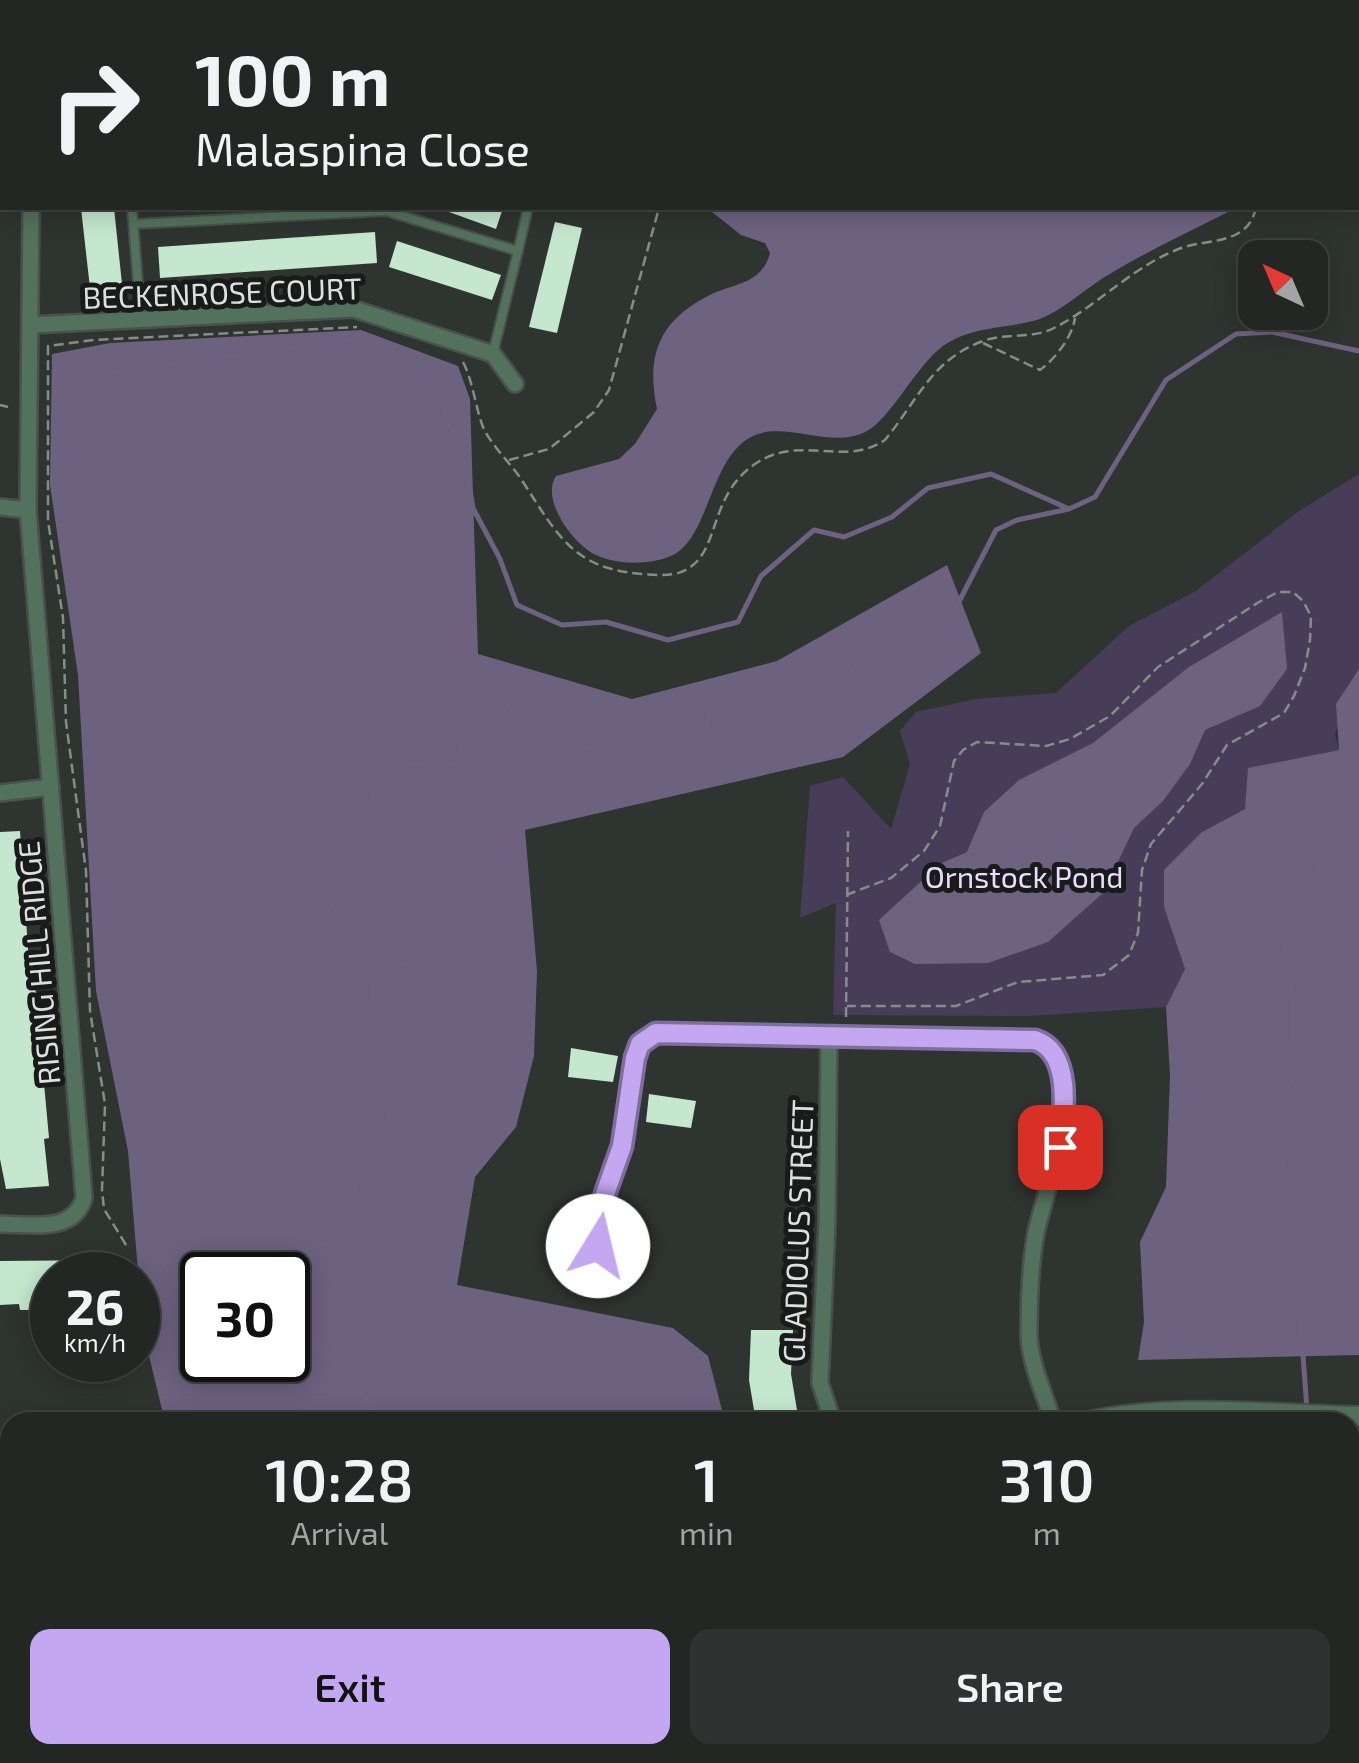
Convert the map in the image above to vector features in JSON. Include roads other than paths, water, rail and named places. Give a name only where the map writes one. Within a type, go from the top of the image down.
[{"type":"street","name":"RISING HILL RIDGE","points":[[0,1224],[60,1224],[73,1218],[84,1198],[28,510],[31,210]]},
{"type":"street","name":"BECKENROSE COURT","points":[[30,325],[354,309],[493,354]]},
{"type":"street","points":[[493,354],[515,384]]},
{"type":"street","points":[[0,507],[28,510]]},
{"type":"street","points":[[0,793],[51,787]]},
{"type":"street","points":[[598,1246],[605,1194],[622,1146],[635,1058],[647,1038],[664,1033],[1035,1040],[1054,1053],[1061,1076],[1062,1126],[1057,1163],[1035,1237],[1029,1332],[1050,1412]]},
{"type":"street","name":"GLADIOLUS STREET","points":[[828,1038],[827,1223],[820,1383],[830,1412]]},
{"type":"lane","points":[[132,210],[141,322]]},
{"type":"lane","points":[[493,354],[528,210]]},
{"type":"lane","points":[[134,224],[386,212],[518,251]]},
{"type":"waterway","points":[[310,1254],[353,1220],[358,1171],[389,1115],[391,1106],[377,1088],[351,1070],[372,1024],[373,983],[390,967],[414,962],[406,929],[387,910],[336,911],[321,890],[363,833],[383,772],[398,764],[437,767],[458,762],[468,718],[478,723],[499,716],[518,694],[580,750],[611,744],[643,770],[662,777],[700,768],[709,714],[747,687],[834,689],[881,641],[911,642],[948,623],[996,530],[1017,520],[1069,509],[1095,497],[1166,380],[1236,334],[1272,332],[1359,351]]},
{"type":"waterway","points":[[65,379],[348,340],[439,383],[443,407],[467,473],[473,508],[500,559],[517,605],[562,625],[606,622],[668,640],[738,622],[761,576],[814,530],[844,537],[892,517],[928,488],[991,474],[1067,508]]},
{"type":"waterway","points":[[1307,1410],[1299,1300],[1328,1267],[1267,1125],[1294,1077],[1293,1000],[1279,909],[1359,825]]},
{"type":"waterway","points":[[310,1343],[317,1343],[346,1369],[369,1404],[368,1412]]},
{"type":"park label","name":"Ornstock Pond","points":[[1024,876]]}]
